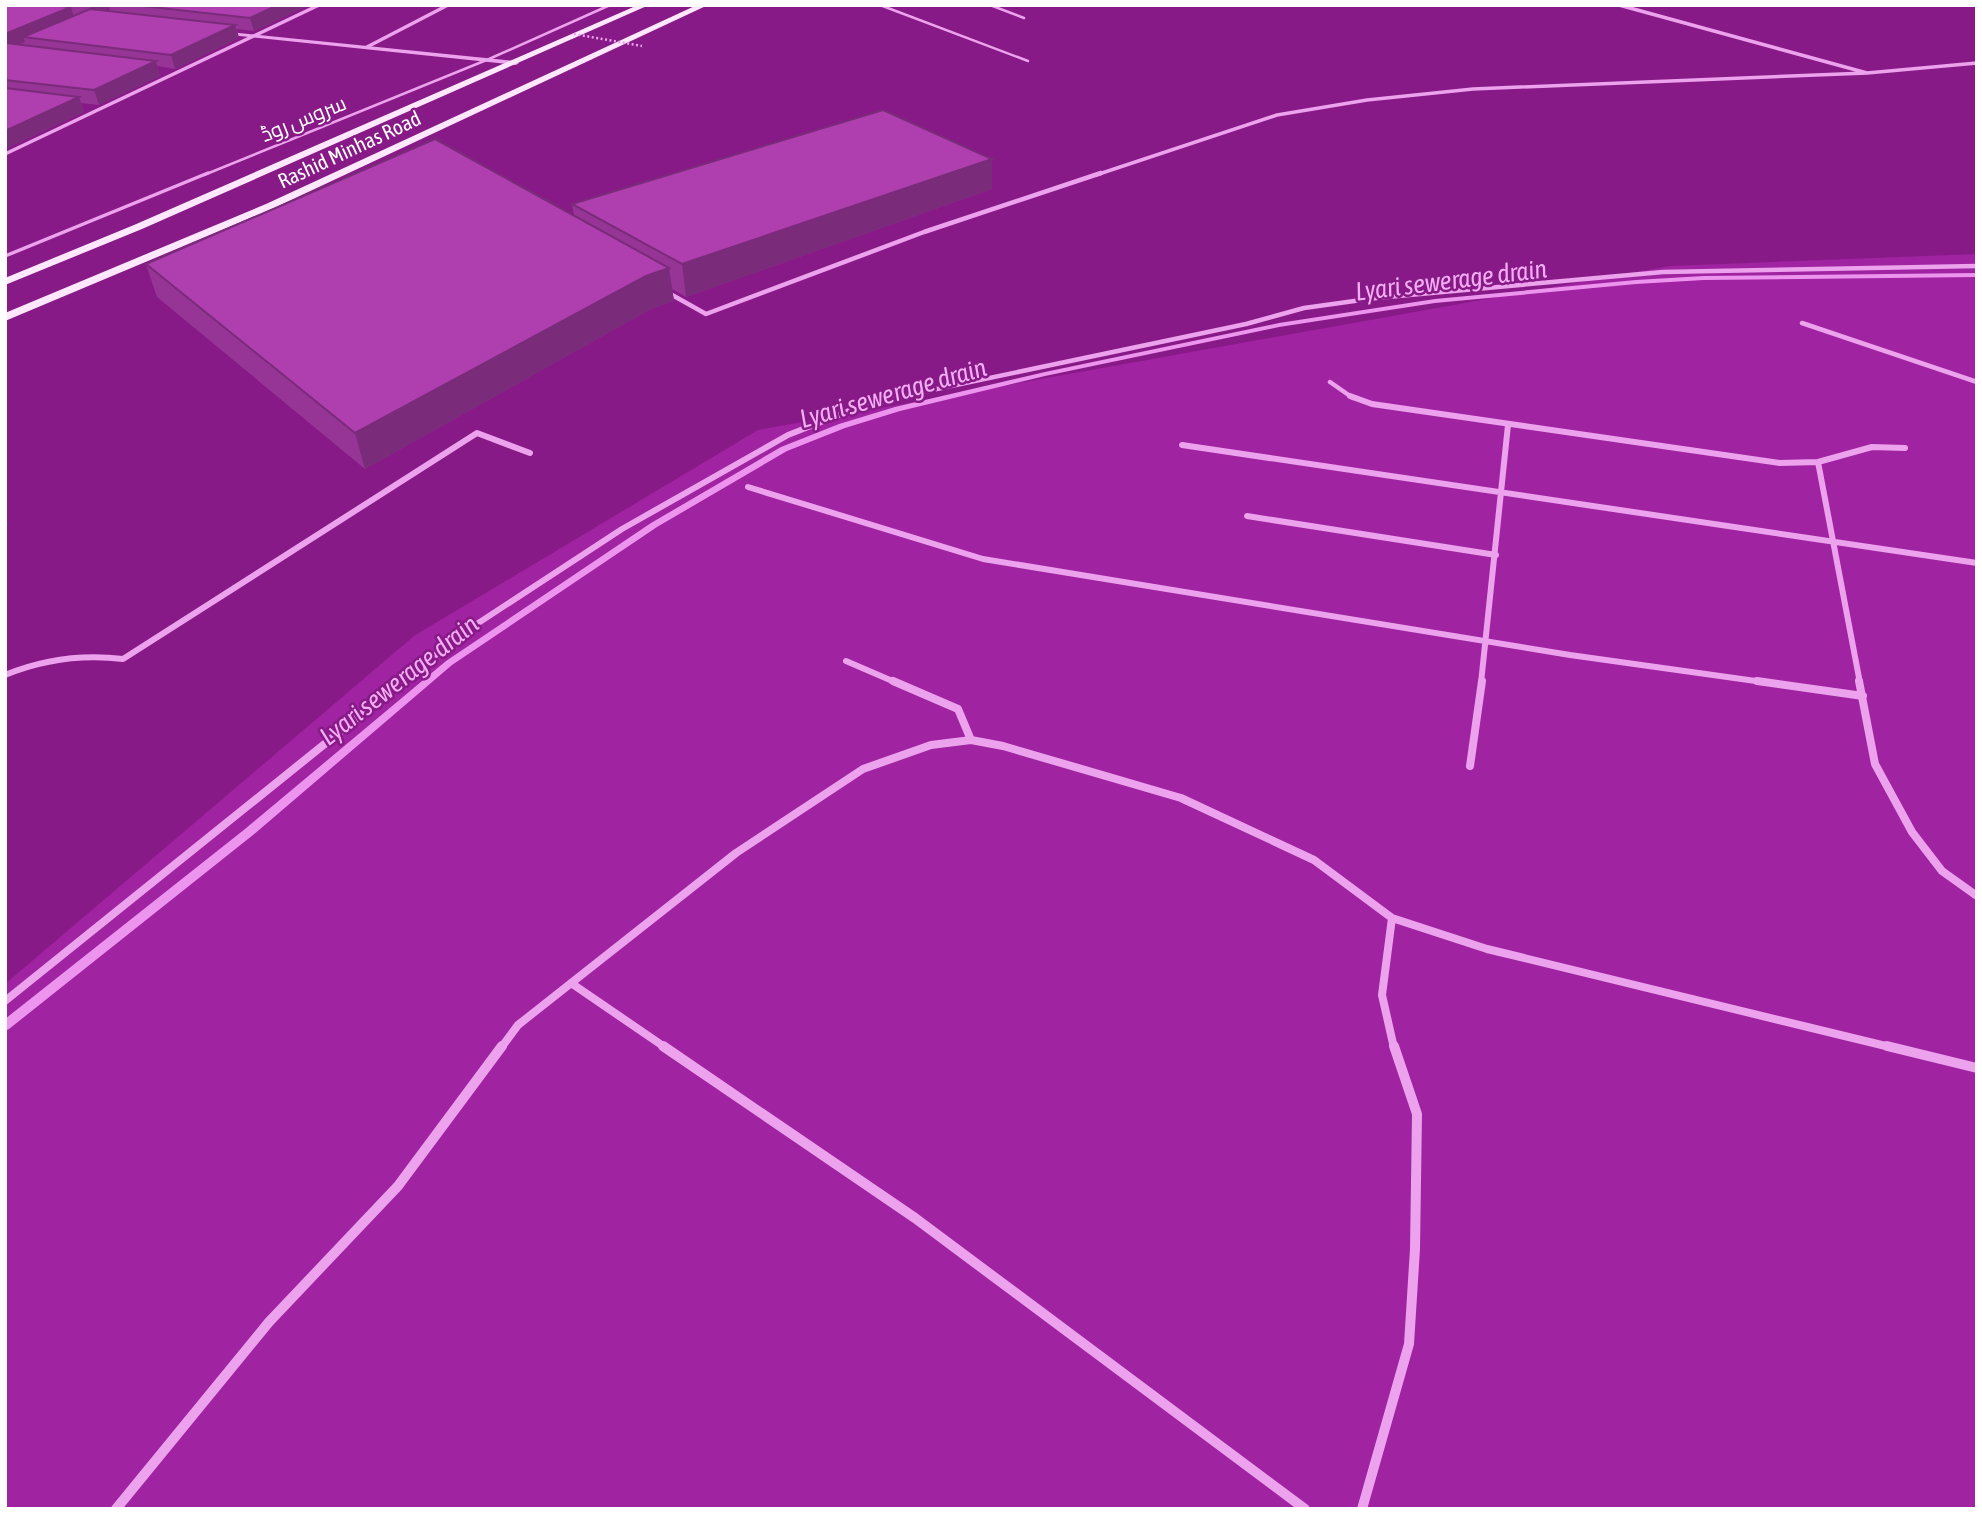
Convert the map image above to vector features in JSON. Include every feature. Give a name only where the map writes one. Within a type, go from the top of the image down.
[{"type":"main road","name":"Rashid Minhas Road","points":[[5,282],[645,5]]},
{"type":"main road","name":"Rashid Minhas Road","points":[[5,317],[270,206],[704,5]]},
{"type":"street","points":[[5,154],[319,5]]},
{"type":"street","points":[[367,47],[448,5]]},
{"type":"street","points":[[1619,5],[1867,73]]},
{"type":"street","points":[[215,31],[516,63]]},
{"type":"street","points":[[658,287],[706,314],[924,232],[1277,115],[1367,100],[1473,89],[1867,73],[1977,63]]},
{"type":"street","points":[[162,71],[175,73]]},
{"type":"street","points":[[86,108],[99,109]]},
{"type":"street","points":[[406,143],[418,150]]},
{"type":"street","points":[[5,147],[17,148]]},
{"type":"street","points":[[5,1001],[463,633],[622,529],[788,435],[859,407],[932,388],[1247,324],[1304,308],[1376,298],[1663,272],[1977,266]]},
{"type":"street","points":[[1802,323],[1977,382]]},
{"type":"street","points":[[1329,382],[1352,397],[1372,404],[1780,463],[1818,462],[1871,447],[1905,448]]},
{"type":"street","points":[[1470,766],[1487,641],[1508,425]]},
{"type":"street","points":[[5,675],[54,658],[92,655],[123,659],[477,433],[530,453]]},
{"type":"street","points":[[1182,445],[1977,563]]},
{"type":"street","points":[[1818,462],[1875,764],[1912,832],[1942,871],[1977,896]]},
{"type":"street","points":[[748,487],[983,559],[1487,641],[1863,696]]},
{"type":"street","points":[[1247,516],[1496,555]]},
{"type":"street","points":[[846,661],[958,709],[971,740]]},
{"type":"street","points":[[116,1509],[269,1322],[398,1186],[518,1025],[736,853],[863,769],[931,745],[971,740],[1003,746],[1181,798],[1314,860],[1392,918],[1487,949],[1977,1068]]},
{"type":"street","points":[[1362,1509],[1409,1344],[1415,1249],[1417,1114],[1397,1061],[1382,995],[1392,918]]},
{"type":"street","points":[[570,983],[915,1218],[1305,1509]]},
{"type":"lane","name":"سروس روڈ","points":[[5,256],[489,60],[610,5]]},
{"type":"lane","points":[[880,5],[1028,61]]},
{"type":"lane","points":[[990,5],[1024,18]]},
{"type":"path","points":[[574,34],[642,46]]},
{"type":"shaded area","points":[[1977,254],[1977,1509],[5,1509],[5,984],[414,636],[758,430],[1670,266]]},
{"type":"building","points":[[5,5],[49,5],[71,7],[5,34]]},
{"type":"building","points":[[134,5],[278,5],[250,18]]},
{"type":"building","points":[[90,9],[235,25],[171,55],[23,37]]},
{"type":"building","points":[[6,43],[156,61],[94,90],[5,80]]},
{"type":"building","points":[[5,88],[79,97],[5,131]]},
{"type":"building","points":[[883,110],[992,159],[682,264],[572,204]]},
{"type":"building","points":[[435,139],[669,268],[646,276],[355,433],[146,264]]},
{"type":"waterway","name":"Lyari sewerage drain","points":[[5,1026],[249,832],[449,663],[654,525],[784,449],[842,426],[898,409],[1045,374],[1279,325],[1435,301],[1704,278],[1977,275]]}]
